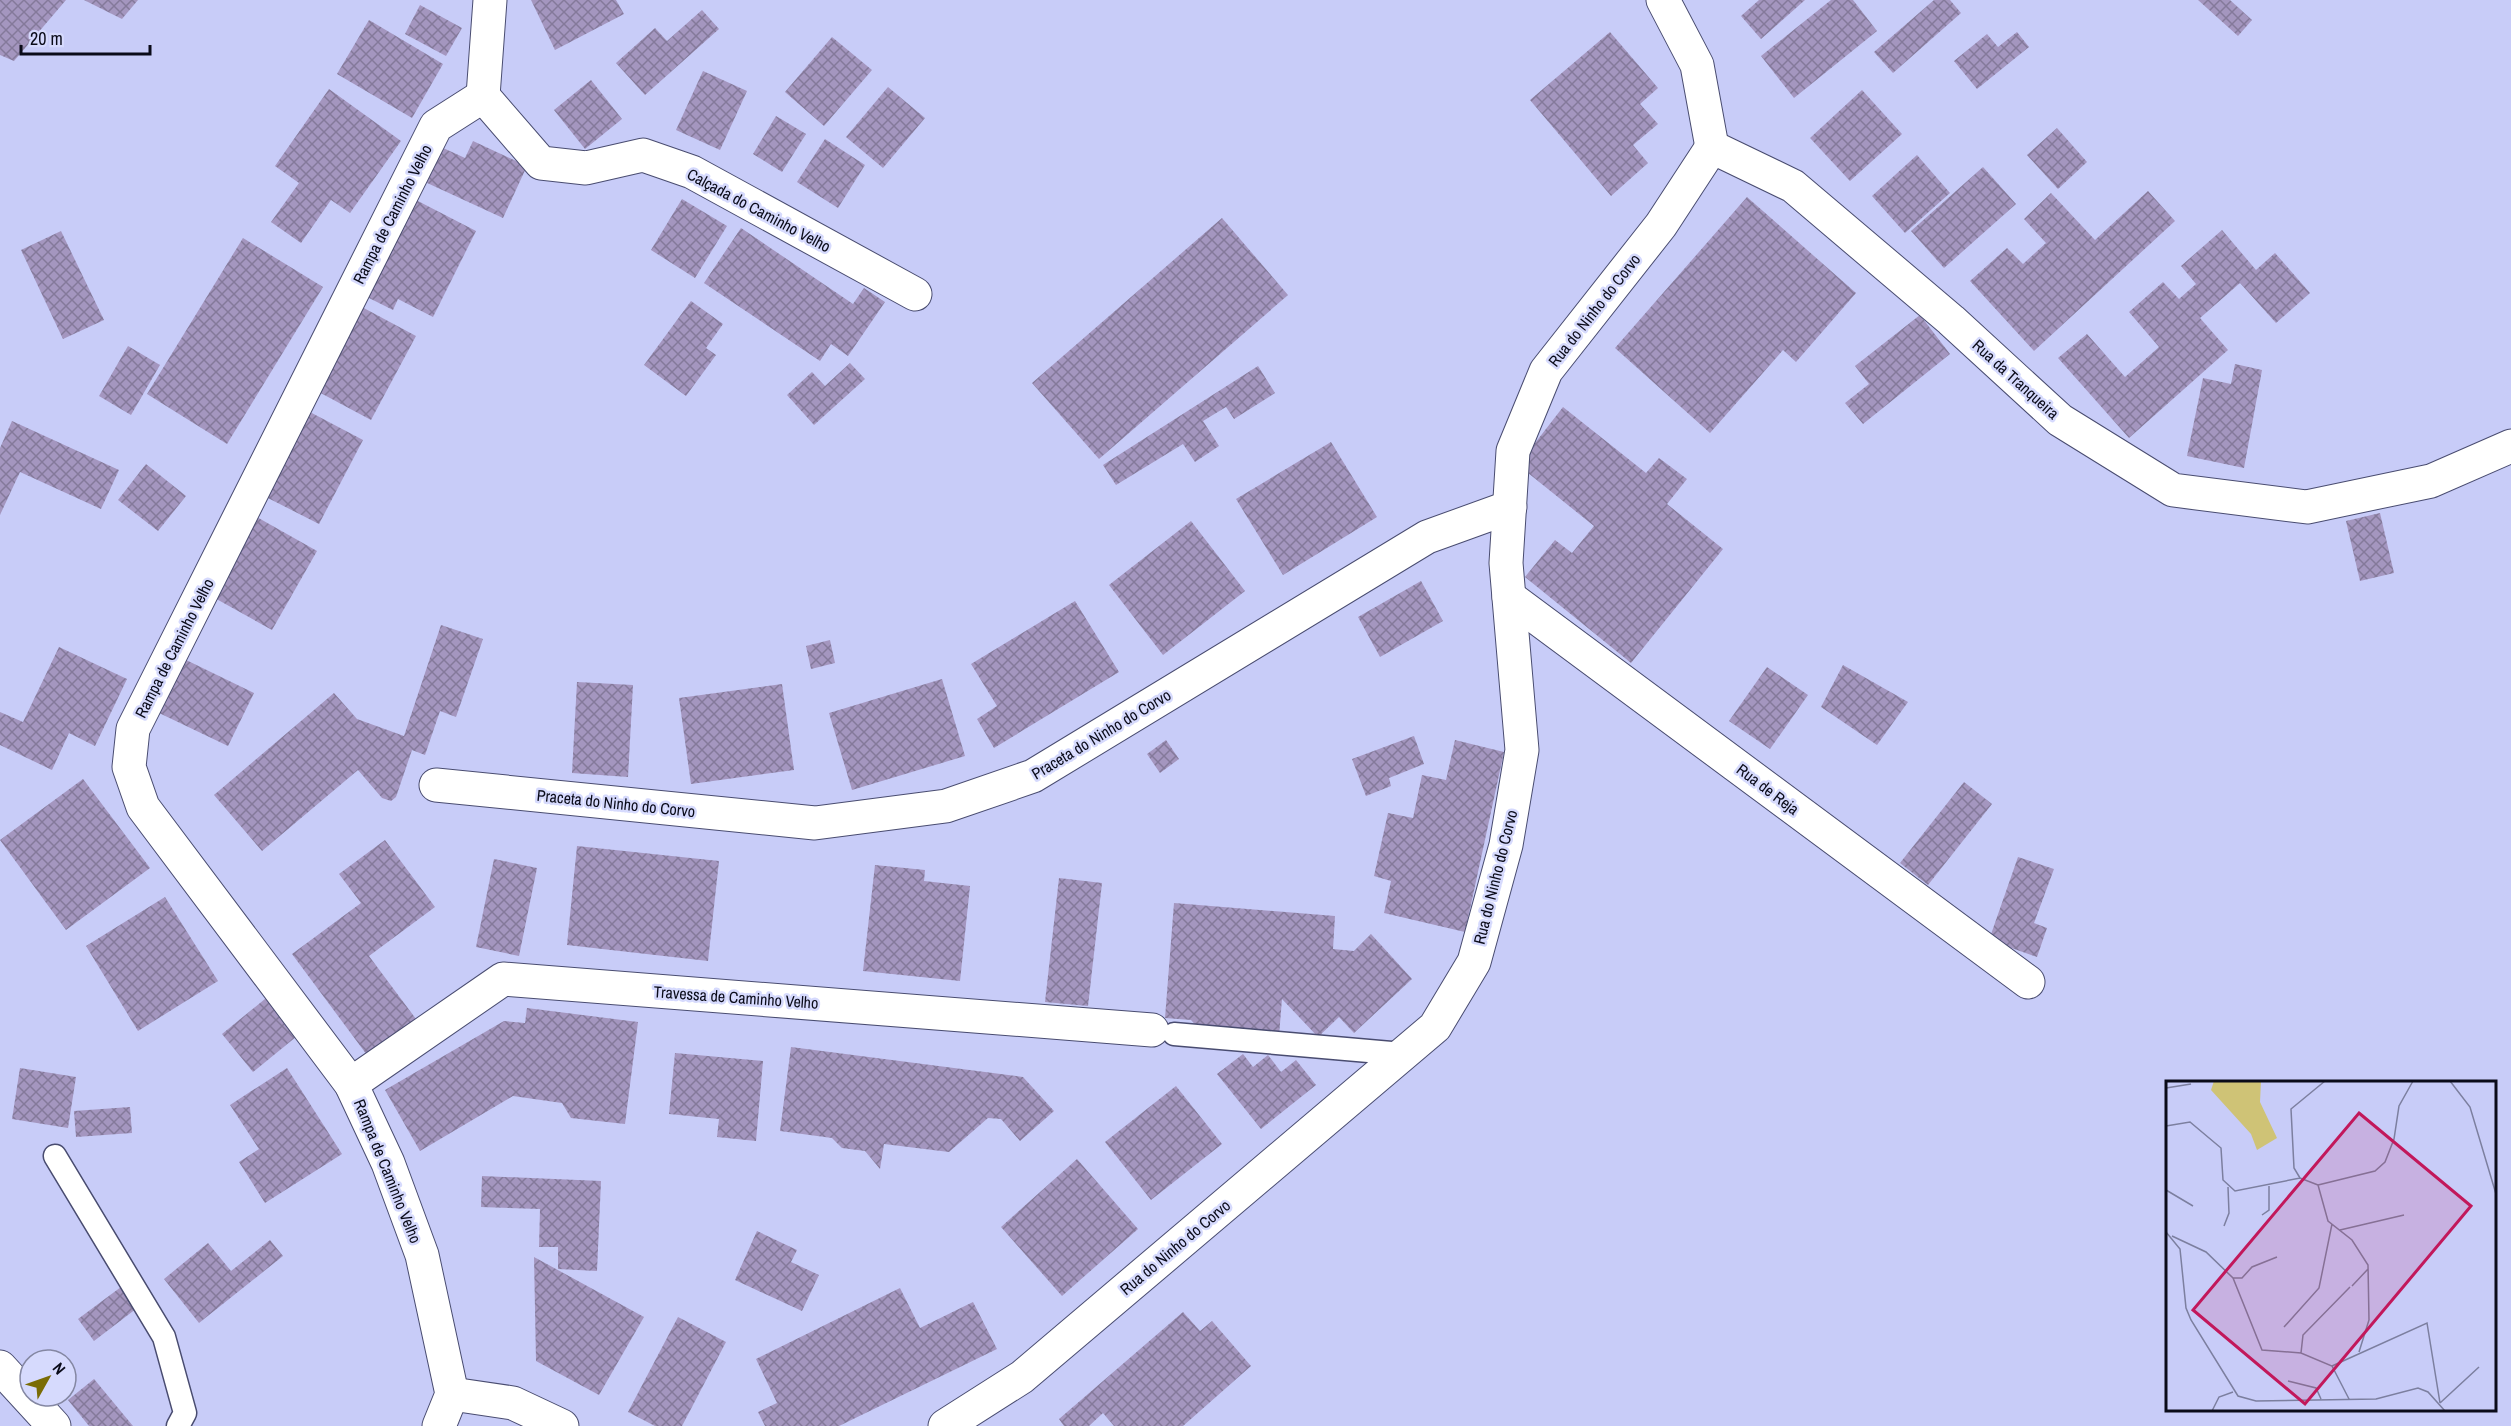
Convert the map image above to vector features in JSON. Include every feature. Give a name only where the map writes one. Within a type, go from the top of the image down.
[{"type":"street","points":[[483,96],[490,0]]},
{"type":"street","points":[[1663,0],[1697,64],[1712,147]]},
{"type":"street","name":"Calçada do Caminho Velho","points":[[483,96],[541,163],[586,168],[643,155],[682,169],[915,294]]},
{"type":"street","name":"Rampa de Caminho Velho","points":[[452,1394],[422,1255],[388,1163],[351,1084],[143,807],[129,767],[133,729],[436,126],[483,96]]},
{"type":"street","name":"Rua da Tranqueira","points":[[1712,147],[1793,186],[1951,320],[2060,420],[2174,490],[2307,507],[2431,481],[2511,446]]},
{"type":"street","name":"Rua do Ninho do Corvo","points":[[945,1426],[1022,1377],[1436,1027],[1474,962],[1506,845],[1521,750],[1506,563],[1513,451],[1546,371],[1661,225],[1712,147]]},
{"type":"street","name":"Praceta do Ninho do Corvo","points":[[436,785],[815,823],[946,806],[1034,776],[1427,537],[1510,507]]},
{"type":"street","name":"Rua de Reja","points":[[1509,597],[2028,982]]},
{"type":"street","name":"Travessa de Caminho Velho","points":[[351,1084],[503,979],[1163,1032]]},
{"type":"street","points":[[0,1367],[54,1426]]},
{"type":"street","points":[[439,1426],[452,1394],[513,1403],[562,1426]]},
{"type":"lane","points":[[1163,1032],[1403,1054]]},
{"type":"lane","points":[[55,1156],[164,1337],[185,1413],[178,1426]]},
{"type":"building","points":[[0,0],[66,0],[14,61],[0,55]]},
{"type":"building","points":[[84,0],[138,0],[122,19]]},
{"type":"building","points":[[531,0],[616,0],[624,14],[555,50]]},
{"type":"building","points":[[1759,0],[1805,0],[1761,39],[1741,16]]},
{"type":"building","points":[[1831,0],[1853,0],[1877,31],[1794,98],[1761,56]]},
{"type":"building","points":[[1934,0],[1950,0],[1961,13],[1893,73],[1874,52]]},
{"type":"building","points":[[2198,0],[2230,0],[2252,20],[2238,36]]},
{"type":"building","points":[[420,5],[462,28],[446,56],[405,34]]},
{"type":"building","points":[[702,10],[719,29],[645,95],[616,63],[655,28],[667,41]]},
{"type":"building","points":[[369,20],[443,64],[412,118],[337,74]]},
{"type":"building","points":[[1610,32],[1658,88],[1640,104],[1658,124],[1633,145],[1648,163],[1611,196],[1530,100]]},
{"type":"building","points":[[2017,32],[2029,47],[1977,89],[1954,61],[1987,34],[1998,47]]},
{"type":"building","points":[[832,37],[872,70],[824,126],[785,92]]},
{"type":"building","points":[[703,71],[747,91],[720,150],[676,130]]},
{"type":"building","points":[[591,80],[622,119],[585,149],[554,110]]},
{"type":"building","points":[[888,87],[925,118],[883,168],[846,137]]},
{"type":"building","points":[[329,89],[401,141],[350,213],[331,200],[301,243],[271,222],[299,183],[275,166]]},
{"type":"building","points":[[1862,90],[1902,134],[1850,181],[1810,138]]},
{"type":"building","points":[[776,116],[806,134],[782,172],[753,154]]},
{"type":"building","points":[[2057,128],[2087,162],[2058,189],[2027,155]]},
{"type":"building","points":[[825,139],[865,165],[838,208],[797,182]]},
{"type":"building","points":[[473,141],[527,166],[503,218],[425,182],[441,147],[465,158]]},
{"type":"building","points":[[1917,155],[1950,193],[1905,233],[1872,196]]},
{"type":"building","points":[[1983,167],[2016,204],[1944,268],[1911,231]]},
{"type":"building","points":[[2148,191],[2175,221],[2034,351],[1970,281],[2007,248],[2023,264],[2046,243],[2024,219],[2051,193],[2095,240]]},
{"type":"building","points":[[1747,197],[1856,293],[1796,362],[1783,350],[1710,433],[1615,348]]},
{"type":"building","points":[[682,199],[727,226],[695,278],[651,250]]},
{"type":"building","points":[[416,200],[476,231],[433,317],[398,299],[393,310],[367,297]]},
{"type":"building","points":[[1222,218],[1288,295],[1099,459],[1032,383]]},
{"type":"building","points":[[741,228],[853,304],[864,288],[885,302],[848,356],[831,344],[820,361],[704,283]]},
{"type":"building","points":[[2222,230],[2256,270],[2275,253],[2310,293],[2276,323],[2240,283],[2200,318],[2228,350],[2129,438],[2058,358],[2087,334],[2125,377],[2159,347],[2129,312],[2163,282],[2179,299],[2196,284],[2181,266]]},
{"type":"building","points":[[61,231],[104,320],[63,339],[21,250]]},
{"type":"building","points":[[243,238],[323,287],[227,444],[147,394]]},
{"type":"building","points":[[691,301],[723,324],[706,348],[716,355],[686,396],[644,365]]},
{"type":"building","points":[[360,306],[416,336],[371,420],[315,390]]},
{"type":"building","points":[[1920,315],[1950,354],[1863,424],[1845,403],[1869,384],[1855,366]]},
{"type":"building","points":[[128,346],[160,365],[131,415],[99,396]]},
{"type":"building","points":[[850,363],[865,379],[814,425],[787,395],[812,372],[825,386]]},
{"type":"building","points":[[2235,364],[2262,370],[2244,468],[2187,456],[2203,378],[2231,384]]},
{"type":"building","points":[[1258,366],[1275,393],[1234,419],[1226,407],[1203,421],[1219,446],[1195,462],[1183,444],[1116,485],[1103,465]]},
{"type":"building","points":[[1563,407],[1646,473],[1659,458],[1687,479],[1667,504],[1723,549],[1631,663],[1525,577],[1555,540],[1572,553],[1594,526],[1518,465]]},
{"type":"building","points":[[308,411],[363,440],[319,524],[264,496]]},
{"type":"building","points":[[12,421],[119,470],[101,509],[20,472],[0,515],[0,448]]},
{"type":"building","points":[[1331,442],[1377,517],[1283,575],[1236,499]]},
{"type":"building","points":[[146,464],[186,496],[158,531],[118,500]]},
{"type":"building","points":[[2380,513],[2394,573],[2360,581],[2346,521]]},
{"type":"building","points":[[255,516],[317,551],[272,630],[211,596]]},
{"type":"building","points":[[1191,521],[1245,591],[1163,655],[1109,585]]},
{"type":"building","points":[[1421,581],[1443,621],[1380,657],[1358,617]]},
{"type":"building","points":[[1075,601],[1119,672],[994,748],[977,719],[997,706],[971,664]]},
{"type":"building","points":[[441,625],[483,639],[456,717],[440,711],[425,755],[412,750],[396,797],[391,801],[382,798],[358,770],[262,851],[214,795],[334,693],[357,719],[404,736]]},
{"type":"building","points":[[830,640],[835,663],[811,669],[806,646]]},
{"type":"building","points":[[59,647],[127,679],[95,746],[69,733],[52,770],[0,745],[0,712],[23,722]]},
{"type":"building","points":[[182,658],[254,693],[228,746],[157,712]]},
{"type":"building","points":[[1843,665],[1908,702],[1877,745],[1821,707]]},
{"type":"building","points":[[1767,667],[1808,695],[1770,749],[1729,721]]},
{"type":"building","points":[[942,679],[965,756],[852,790],[829,713]]},
{"type":"building","points":[[577,682],[633,685],[628,777],[572,773]]},
{"type":"building","points":[[782,684],[794,770],[691,784],[679,698]]},
{"type":"building","points":[[1414,736],[1424,764],[1389,778],[1391,786],[1366,796],[1352,759]]},
{"type":"building","points":[[1166,740],[1179,759],[1160,773],[1147,754]]},
{"type":"building","points":[[1455,740],[1504,752],[1465,932],[1384,913],[1391,881],[1374,876],[1388,813],[1413,818],[1422,775],[1446,780]]},
{"type":"building","points":[[83,779],[150,868],[66,930],[0,840]]},
{"type":"building","points":[[1964,782],[1992,804],[1928,885],[1900,863]]},
{"type":"building","points":[[385,840],[435,907],[369,956],[416,1019],[367,1055],[292,954],[361,903],[339,874]]},
{"type":"building","points":[[577,846],[719,861],[708,961],[567,945]]},
{"type":"building","points":[[2018,857],[2054,869],[2034,923],[2047,928],[2037,957],[1989,940]]},
{"type":"building","points":[[494,859],[537,868],[519,956],[476,947]]},
{"type":"building","points":[[875,865],[925,870],[924,881],[970,886],[960,981],[863,971]]},
{"type":"building","points":[[1059,878],[1102,883],[1088,1006],[1045,1002]]},
{"type":"building","points":[[165,897],[218,981],[138,1031],[86,946]]},
{"type":"building","points":[[1174,903],[1335,916],[1333,949],[1354,951],[1371,934],[1412,979],[1354,1033],[1339,1017],[1318,1037],[1282,999],[1279,1036],[1200,1030],[1191,1020],[1165,1018]]},
{"type":"building","points":[[271,994],[302,1032],[253,1072],[222,1034]]},
{"type":"building","points":[[527,1008],[638,1022],[625,1124],[571,1118],[562,1103],[513,1096],[420,1151],[385,1090],[504,1021],[525,1023]]},
{"type":"building","points":[[791,1047],[1023,1077],[1054,1111],[1020,1141],[1001,1119],[988,1118],[949,1152],[884,1144],[880,1169],[865,1151],[842,1148],[832,1138],[780,1131]]},
{"type":"building","points":[[675,1053],[763,1061],[756,1141],[717,1137],[719,1119],[669,1114]]},
{"type":"building","points":[[1243,1054],[1253,1067],[1268,1055],[1281,1072],[1296,1060],[1316,1085],[1261,1129],[1217,1074]]},
{"type":"building","points":[[20,1068],[76,1077],[68,1128],[12,1119]]},
{"type":"building","points":[[287,1068],[342,1154],[265,1203],[239,1162],[259,1149],[230,1105]]},
{"type":"building","points":[[1176,1086],[1222,1144],[1151,1200],[1105,1142]]},
{"type":"building","points":[[130,1107],[132,1133],[76,1137],[74,1111]]},
{"type":"building","points":[[1077,1159],[1138,1229],[1062,1296],[1001,1227]]},
{"type":"building","points":[[482,1176],[601,1181],[597,1271],[558,1269],[558,1247],[539,1247],[540,1209],[481,1207]]},
{"type":"building","points":[[757,1231],[797,1250],[791,1262],[819,1275],[802,1311],[735,1280]]},
{"type":"building","points":[[270,1240],[283,1256],[199,1323],[164,1279],[208,1243],[231,1271]]},
{"type":"building","points":[[534,1257],[644,1317],[599,1395],[536,1361]]},
{"type":"building","points":[[125,1284],[141,1305],[94,1341],[78,1319]]},
{"type":"building","points":[[900,1288],[920,1328],[973,1302],[997,1349],[839,1426],[765,1426],[758,1412],[777,1403],[756,1359]]},
{"type":"building","points":[[1183,1312],[1200,1331],[1212,1321],[1251,1366],[1183,1426],[1114,1426],[1103,1413],[1089,1426],[1064,1426],[1059,1419]]},
{"type":"building","points":[[678,1317],[726,1342],[682,1426],[655,1426],[628,1412]]},
{"type":"building","points":[[94,1379],[133,1426],[89,1426],[74,1408],[78,1408],[78,1392]]}]
